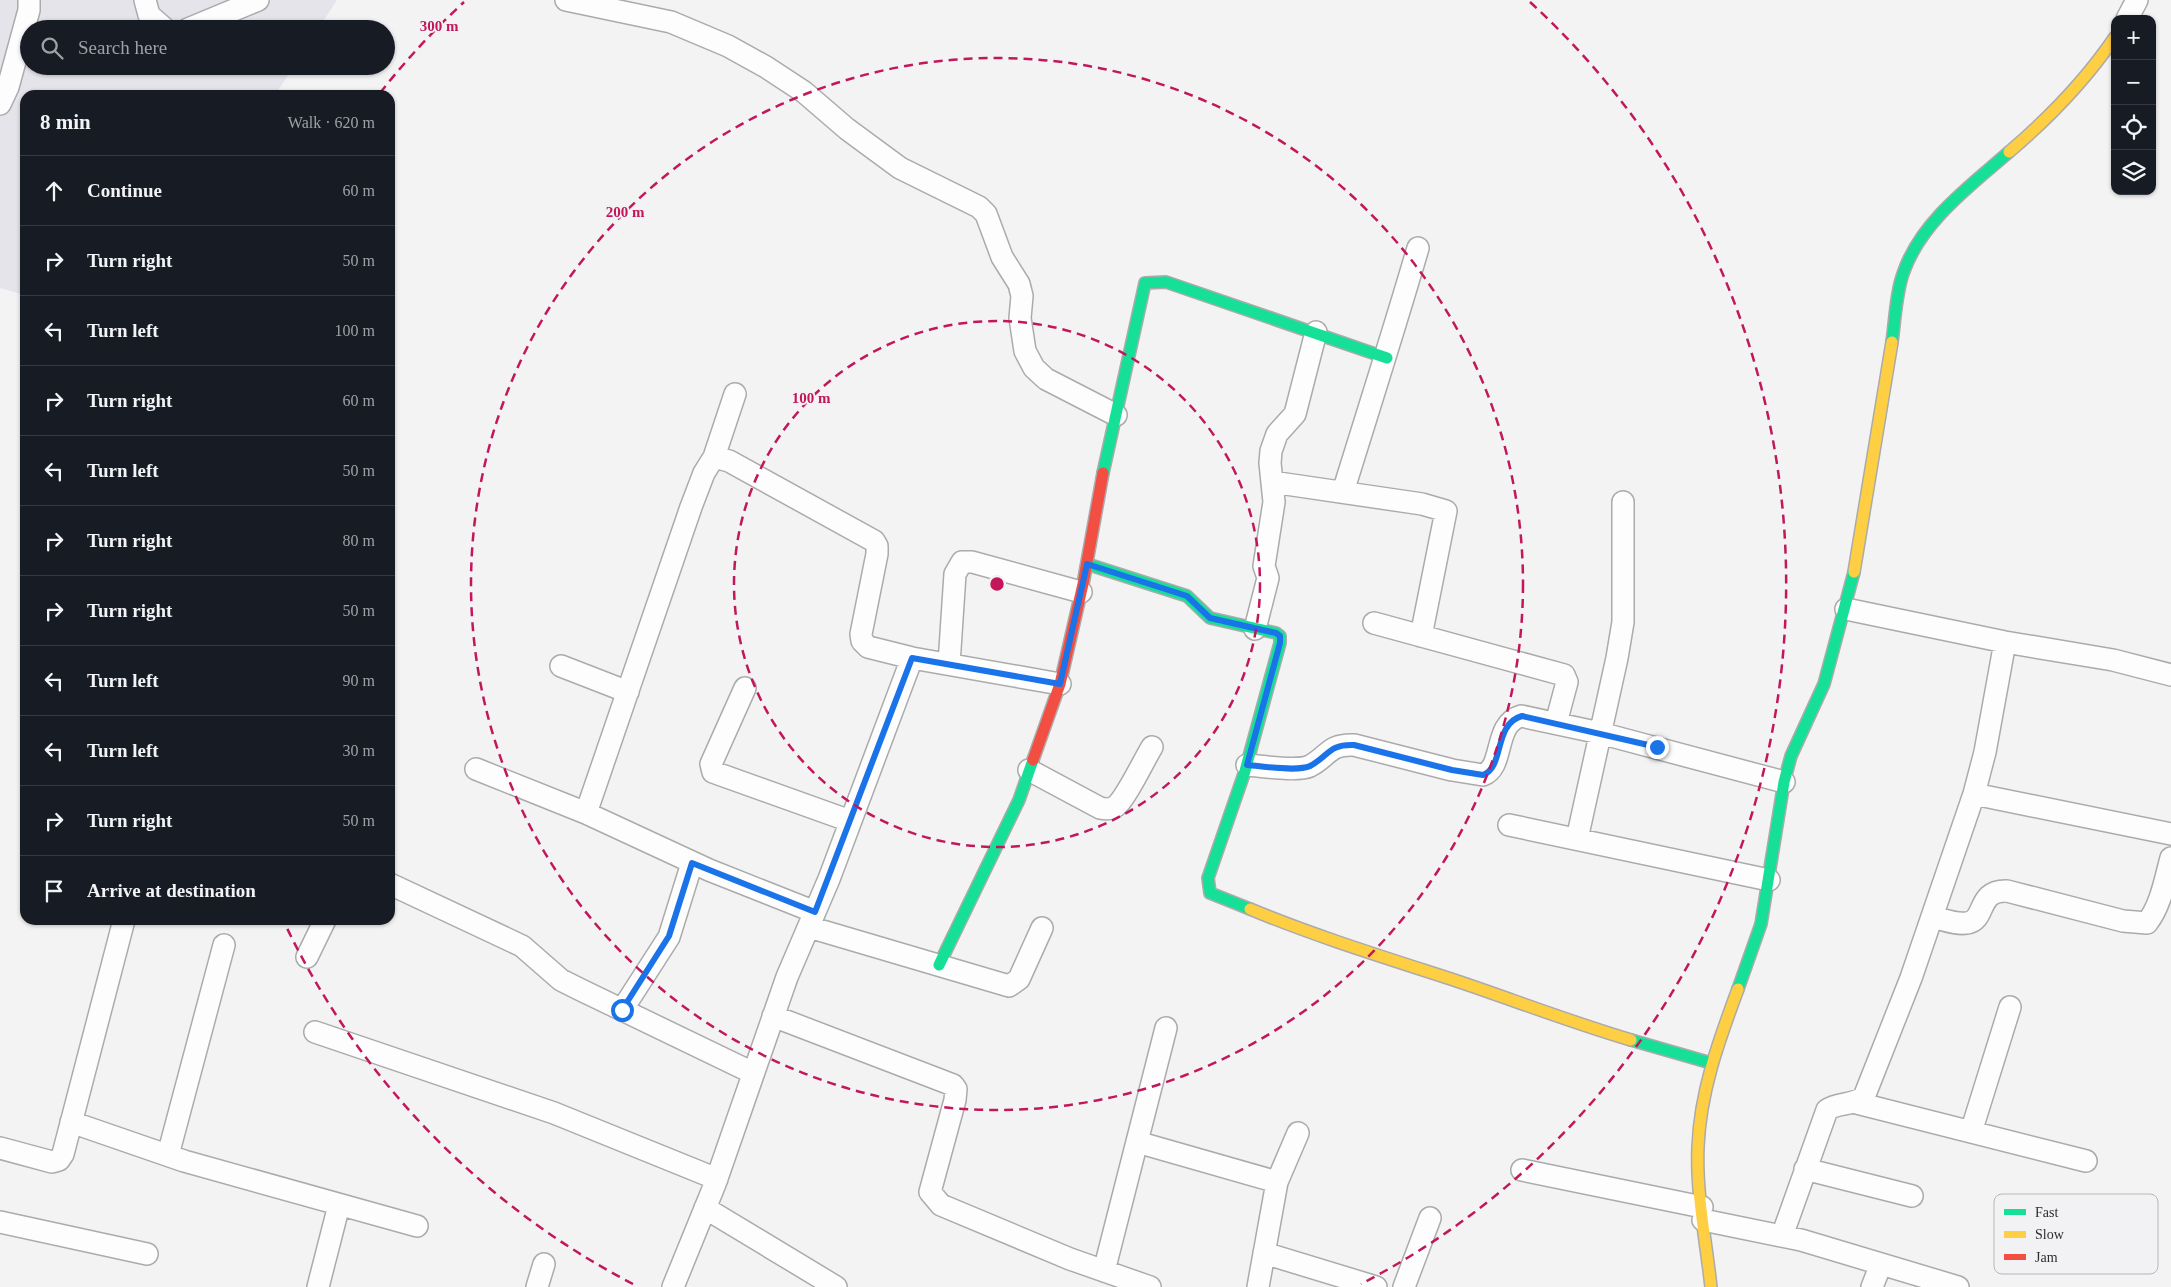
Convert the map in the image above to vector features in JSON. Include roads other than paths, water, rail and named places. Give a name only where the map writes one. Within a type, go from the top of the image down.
[{"type":"street","points":[[26,20],[29,0]]},
{"type":"street","points":[[145,0],[149,15],[155,20]]},
{"type":"street","points":[[210,20],[258,0]]},
{"type":"street","points":[[566,0],[671,22],[728,46],[766,66],[804,92],[847,129],[900,168],[979,208],[986,214],[1002,257],[1019,284],[1022,296],[1020,318],[1025,351],[1034,368],[1046,379],[1116,415]]},
{"type":"street","points":[[2129,15],[2137,0]]},
{"type":"street","points":[[1712,1287],[1703,1213],[1698,1146],[1711,1063],[1749,963],[1761,924],[1784,782],[1791,756],[1824,684],[1846,609],[1859,553],[1903,272],[1912,250],[1930,226],[1955,200],[2075,90],[2111,42]]},
{"type":"street","points":[[0,104],[8,87],[20,43]]},
{"type":"street","points":[[1343,492],[1373,393],[1387,358],[1418,248]]},
{"type":"street","points":[[939,965],[995,852],[1029,770],[1060,684],[1087,564],[1096,508],[1145,283],[1152,281],[1166,282],[1387,358]]},
{"type":"street","points":[[1255,629],[1268,578],[1264,561],[1274,502],[1270,463],[1273,444],[1282,428],[1295,414],[1316,332]]},
{"type":"street","points":[[586,813],[694,498],[704,472],[714,458],[735,394]]},
{"type":"street","points":[[714,458],[729,461],[874,540],[877,546],[877,554],[861,634],[862,641],[868,646],[912,658],[1060,684]]},
{"type":"street","points":[[1272,482],[1422,504],[1446,511],[1421,636]]},
{"type":"street","points":[[1577,839],[1617,658],[1623,622],[1623,502]]},
{"type":"street","points":[[949,664],[955,574],[962,562],[972,562],[1081,592]]},
{"type":"street","points":[[1087,564],[1187,596],[1210,618],[1276,633],[1280,636],[1280,643],[1247,765],[1208,878],[1210,894],[1285,924],[1483,990],[1564,1020],[1711,1063]]},
{"type":"street","points":[[1846,609],[2005,642],[2113,660],[2171,675]]},
{"type":"street","points":[[1374,622],[1564,675],[1567,682],[1556,723]]},
{"type":"street","points":[[1857,1102],[1864,1097],[1872,1079],[1932,917],[1974,794],[1985,752],[2005,642]]},
{"type":"street","points":[[673,1287],[717,1178],[772,1016],[812,920],[912,658]]},
{"type":"street","points":[[561,666],[628,692]]},
{"type":"street","points":[[745,688],[712,764],[713,772],[850,821]]},
{"type":"street","points":[[1247,765],[1300,768],[1309,766],[1333,748],[1341,745],[1354,745],[1452,770],[1483,775],[1492,768],[1507,726],[1514,718],[1522,716],[1600,732],[1784,782]]},
{"type":"street","points":[[1029,770],[1100,808],[1107,809],[1116,806],[1123,798],[1152,747]]},
{"type":"street","points":[[476,769],[586,813],[812,920],[939,965],[1009,986],[1019,979],[1042,928]]},
{"type":"street","points":[[1974,794],[2171,834]]},
{"type":"street","points":[[1509,825],[1769,880]]},
{"type":"street","points":[[1932,917],[1961,924],[1970,923],[1976,918],[1989,895],[1996,891],[2007,891],[2123,921],[2147,923],[2153,915],[2160,898],[2171,858]]},
{"type":"street","points":[[622,1010],[669,936],[692,863]]},
{"type":"street","points":[[395,886],[522,946],[561,980],[753,1073]]},
{"type":"street","points":[[0,1148],[52,1162],[59,1160],[63,1154],[123,925]]},
{"type":"street","points":[[307,957],[323,925]]},
{"type":"street","points":[[168,1155],[224,945]]},
{"type":"street","points":[[1971,1132],[2010,1007]]},
{"type":"street","points":[[772,1016],[953,1085],[956,1089],[955,1100],[931,1182],[930,1192],[934,1199],[953,1212],[1150,1287]]},
{"type":"street","points":[[1104,1271],[1166,1028]]},
{"type":"street","points":[[315,1032],[554,1112],[717,1178]]},
{"type":"street","points":[[1782,1236],[1827,1110],[1833,1106],[1857,1102],[2086,1161]]},
{"type":"street","points":[[71,1122],[168,1155],[417,1226]]},
{"type":"street","points":[[1258,1287],[1277,1182],[1298,1133]]},
{"type":"street","points":[[1137,1142],[1277,1182]]},
{"type":"street","points":[[1805,1169],[1912,1196]]},
{"type":"street","points":[[1522,1170],[1703,1213],[1958,1287]]},
{"type":"street","points":[[318,1287],[340,1205]]},
{"type":"street","points":[[705,1208],[836,1287]]},
{"type":"street","points":[[1404,1287],[1430,1218]]},
{"type":"street","points":[[0,1222],[147,1254]]},
{"type":"street","points":[[1264,1253],[1376,1287]]},
{"type":"street","points":[[536,1287],[544,1264]]},
{"type":"street","points":[[1872,1287],[1881,1264]]}]
